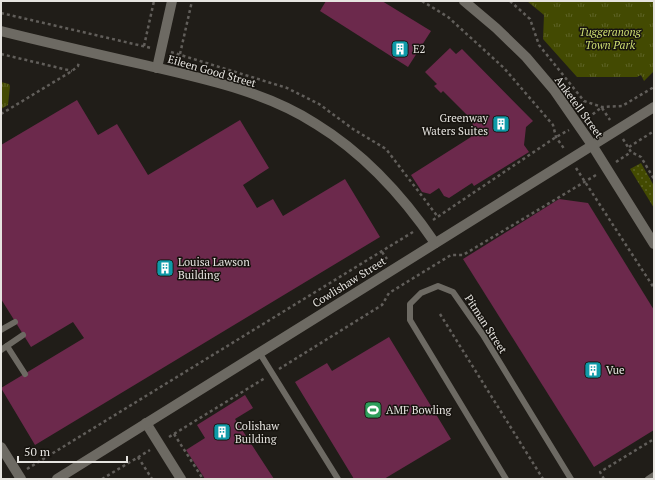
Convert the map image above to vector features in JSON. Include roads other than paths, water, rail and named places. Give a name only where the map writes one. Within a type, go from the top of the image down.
[{"type":"street","points":[[158,68],[172,1]]},
{"type":"street","name":"Anketell Street","points":[[464,1],[496,28],[526,57],[554,90],[592,145],[654,244]]},
{"type":"street","name":"Eileen Good Street","points":[[1,31],[212,81],[253,94],[295,112],[316,123],[335,136],[372,166],[424,226],[435,243]]},
{"type":"street","name":"Cowlishaw Street","points":[[57,479],[654,106]]},
{"type":"street","points":[[146,423],[181,479]]},
{"type":"street","points":[[1,447],[19,477]]},
{"type":"lane","name":"Pitman Street","points":[[506,479],[410,320],[410,304],[421,293],[438,286],[453,292],[483,335],[571,479]]},
{"type":"lane","points":[[1,330],[15,322]]},
{"type":"lane","points":[[1,350],[23,335]]},
{"type":"lane","points":[[7,346],[25,374]]},
{"type":"lane","points":[[259,352],[338,479]]},
{"type":"lane","points":[[648,479],[654,475]]},
{"type":"place","name":"E2","points":[[400,49]]},
{"type":"place","name":"Greenway Waters Suites","points":[[501,124]]},
{"type":"place","name":"Louisa Lawson Building","points":[[165,268]]},
{"type":"place","name":"Vue","points":[[593,370]]},
{"type":"place","name":"AMF Bowling","points":[[373,410]]},
{"type":"place","name":"Colishaw Building","points":[[222,432]]},
{"type":"park label","name":"Tuggeranong Town Park","points":[[610,38]]}]
